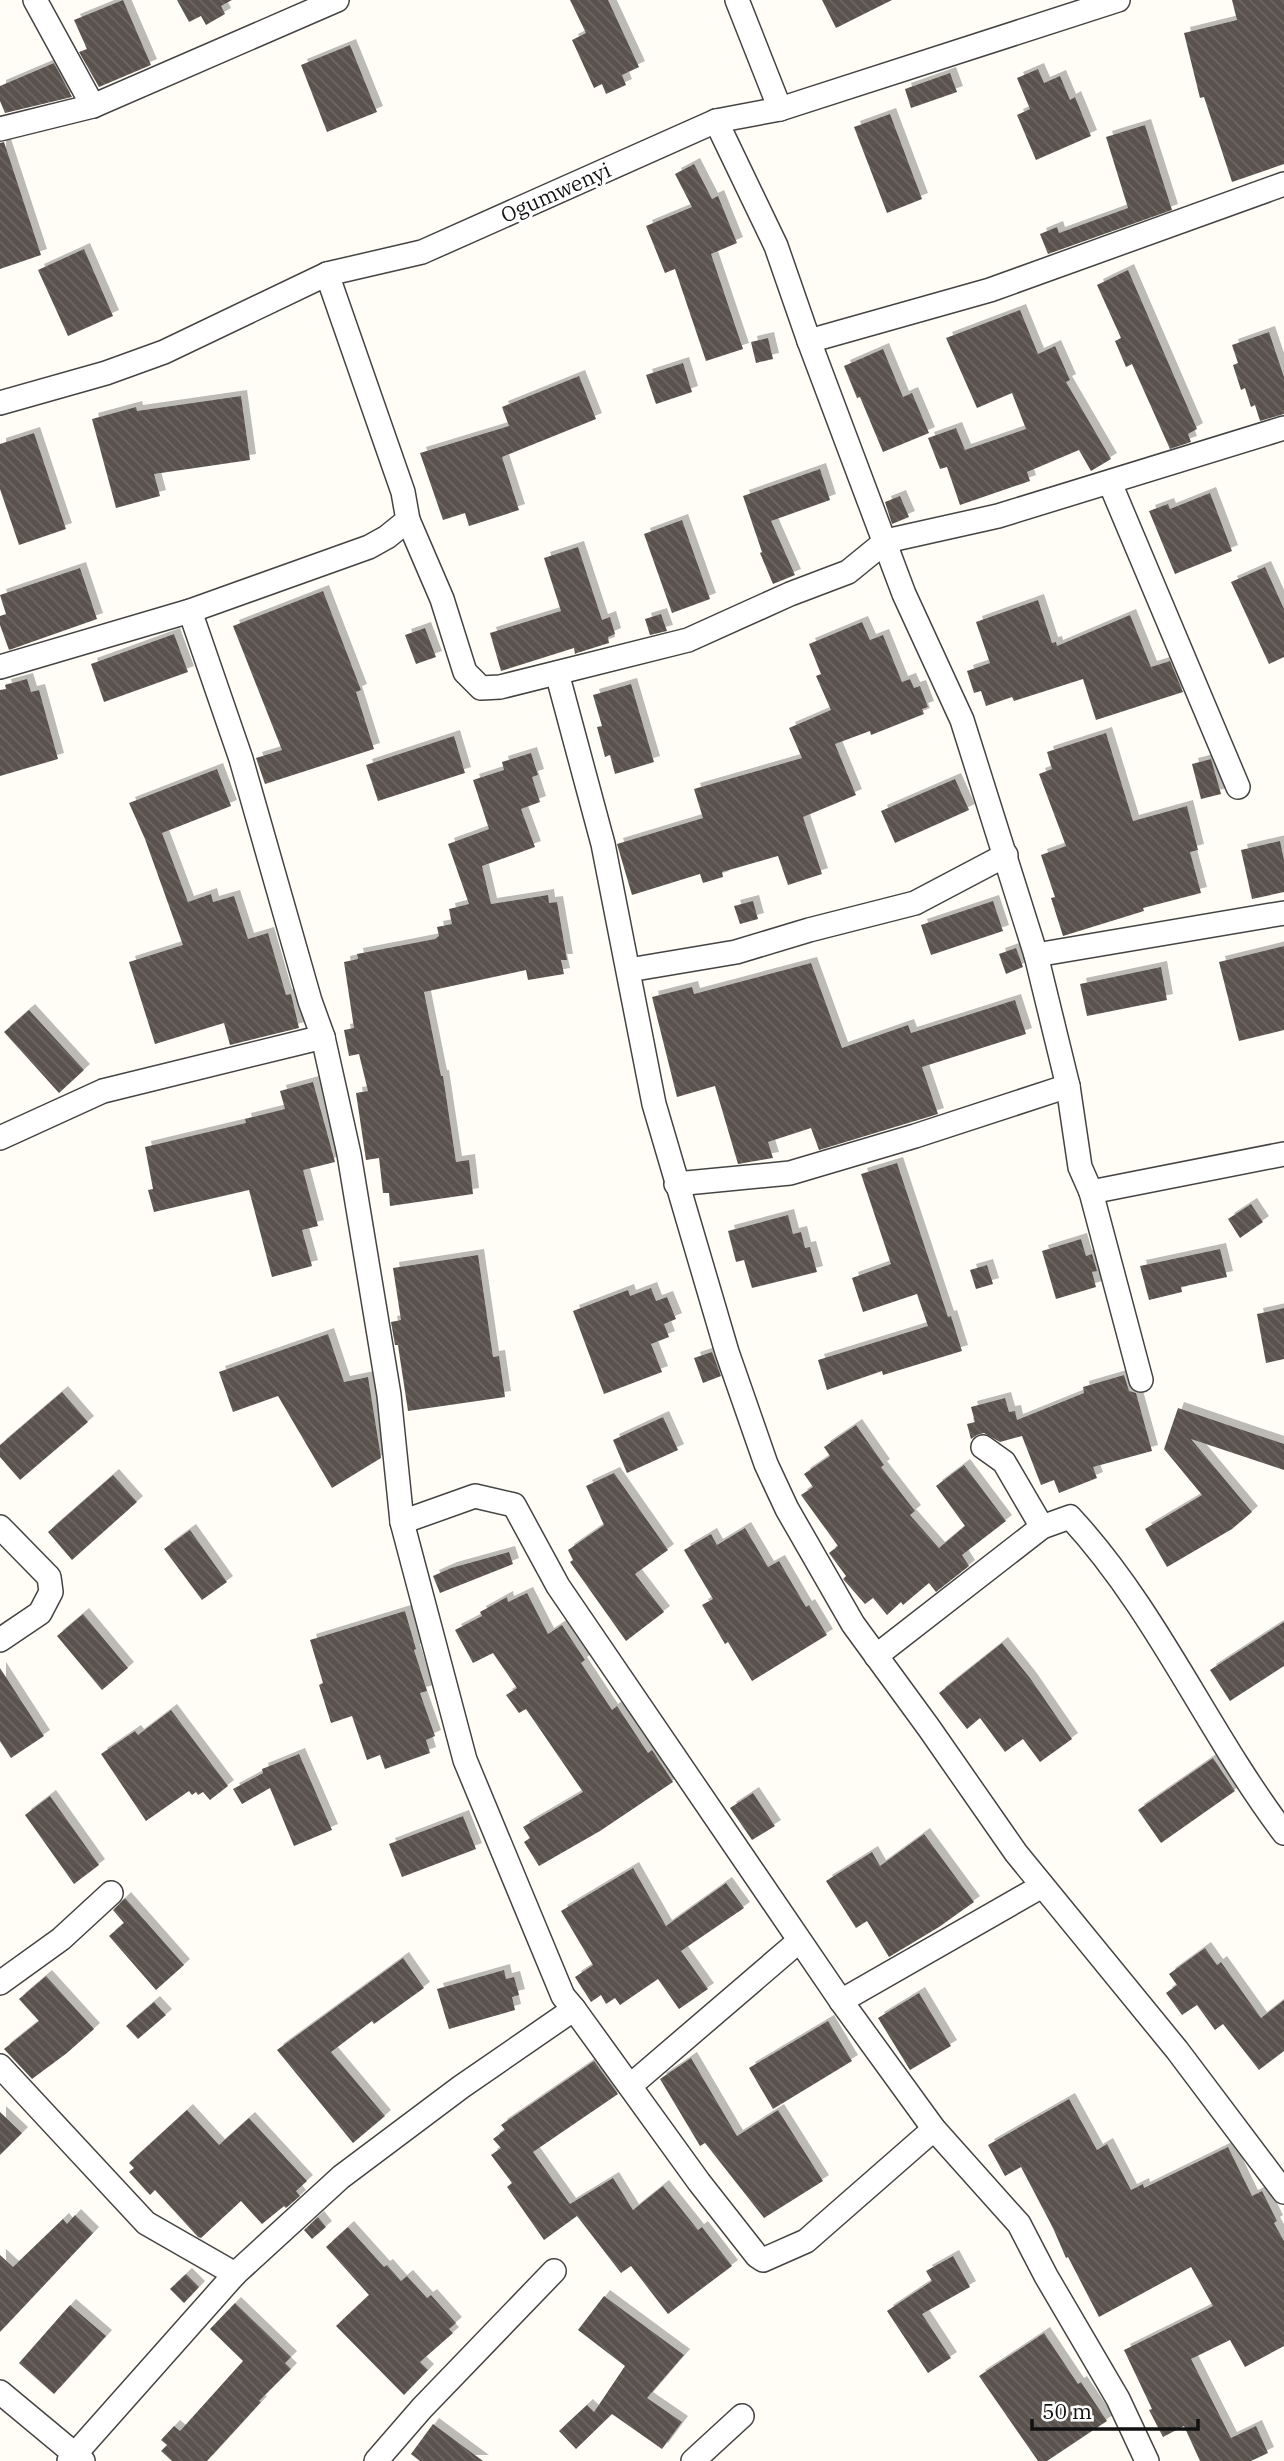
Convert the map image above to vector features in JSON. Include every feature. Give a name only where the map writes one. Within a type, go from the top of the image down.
[{"type":"street","points":[[35,0],[93,106]]},
{"type":"street","points":[[0,129],[93,106],[301,7],[337,0]]},
{"type":"street","points":[[737,0],[780,109]]},
{"type":"street","name":"Ogumwenyi","points":[[0,402],[106,373],[164,352],[327,274],[422,252],[716,121],[780,109],[1118,0]]},
{"type":"street","points":[[716,121],[776,246],[904,594],[962,720],[1036,955],[1068,1086],[1080,1167],[1091,1192],[1141,1380]]},
{"type":"street","points":[[809,341],[990,290],[1284,184]]},
{"type":"street","points":[[327,274],[402,492],[408,520],[442,599],[465,672],[481,688],[517,684],[688,640],[790,594],[848,572],[886,541],[998,516],[1284,428]]},
{"type":"street","points":[[1110,483],[1238,787]]},
{"type":"street","points":[[0,667],[190,611],[369,547],[408,520]]},
{"type":"street","points":[[190,611],[241,759],[310,1001],[323,1037],[349,1154],[387,1381],[402,1522],[466,1760],[563,1996],[699,2182],[757,2256],[763,2260],[806,2241],[934,2129]]},
{"type":"street","points":[[557,673],[603,844],[654,1104],[727,1352],[766,1464],[800,1532],[853,1624],[1042,1886],[1177,2050],[1284,2192]]},
{"type":"street","points":[[629,970],[736,952],[915,903],[1006,855]]},
{"type":"street","points":[[1036,955],[1284,913]]},
{"type":"street","points":[[0,1138],[103,1091],[323,1037]]},
{"type":"street","points":[[676,1184],[790,1173],[1068,1086]]},
{"type":"street","points":[[1091,1192],[1284,1154]]},
{"type":"street","points":[[983,1447],[1004,1462],[1042,1527]]},
{"type":"street","points":[[402,1522],[475,1496],[514,1505],[558,1586],[841,2001],[934,2129],[1019,2224],[1046,2276],[1118,2399],[1147,2461]]},
{"type":"street","points":[[876,1656],[1042,1527],[1070,1517],[1090,1539],[1167,1647],[1253,1792],[1284,1833]]},
{"type":"street","points":[[0,1527],[48,1577],[51,1592],[40,1613],[0,1640]]},
{"type":"street","points":[[841,2001],[1042,1886]]},
{"type":"street","points":[[0,1983],[61,1939],[111,1894]]},
{"type":"street","points":[[630,2086],[799,1941]]},
{"type":"street","points":[[0,2392],[76,2458],[234,2274],[341,2177],[461,2087],[574,2009]]},
{"type":"street","points":[[0,2066],[146,2223],[234,2274]]},
{"type":"street","points":[[376,2461],[422,2408],[554,2271]]},
{"type":"street","points":[[693,2461],[742,2416]]},
{"type":"building","points":[[123,0],[151,65],[99,87],[79,52],[87,49],[74,20]]},
{"type":"building","points":[[177,0],[232,0],[221,6],[225,14],[206,25],[201,16],[189,22]]},
{"type":"building","points":[[570,0],[608,0],[639,67],[622,75],[626,85],[606,94],[602,84],[594,88],[572,40],[586,33]]},
{"type":"building","points":[[822,0],[892,0],[836,28]]},
{"type":"building","points":[[1232,0],[1284,0],[1284,164],[1232,182],[1204,97],[1200,98],[1184,33],[1237,20]]},
{"type":"building","points":[[350,45],[377,112],[327,132],[301,65]]},
{"type":"building","points":[[54,63],[72,97],[5,113],[0,101],[0,86]]},
{"type":"building","points":[[1038,69],[1044,83],[1060,76],[1070,100],[1075,97],[1091,136],[1036,160],[1017,115],[1030,109],[1017,78]]},
{"type":"building","points":[[950,73],[957,92],[911,108],[905,89]]},
{"type":"building","points":[[890,114],[922,199],[887,213],[854,127]]},
{"type":"building","points":[[1145,125],[1172,210],[1048,254],[1040,234],[1057,227],[1059,233],[1128,208],[1106,137]]},
{"type":"building","points":[[4,142],[41,255],[0,269],[0,143]]},
{"type":"building","points":[[694,164],[712,199],[718,196],[737,243],[711,254],[743,349],[706,361],[675,269],[665,273],[646,226],[692,207],[675,174]]},
{"type":"building","points":[[84,249],[113,316],[68,336],[38,270]]},
{"type":"building","points":[[1128,270],[1197,429],[1188,434],[1191,442],[1170,449],[1132,364],[1126,367],[1115,341],[1121,338],[1097,285]]},
{"type":"building","points":[[1020,310],[1038,354],[1055,346],[1070,380],[1066,382],[1111,459],[1091,471],[1079,450],[1027,472],[1030,481],[960,505],[947,467],[940,469],[928,438],[956,428],[965,450],[1026,429],[1012,393],[977,408],[946,338]]},
{"type":"building","points":[[1269,332],[1284,377],[1284,414],[1260,421],[1255,405],[1251,407],[1245,388],[1241,390],[1233,365],[1238,363],[1232,345]]},
{"type":"building","points":[[768,338],[773,359],[756,363],[751,342]]},
{"type":"building","points":[[883,349],[903,397],[912,393],[929,433],[883,452],[844,366]]},
{"type":"building","points":[[683,363],[692,392],[656,404],[646,375]]},
{"type":"building","points":[[579,376],[596,419],[502,457],[519,510],[469,526],[465,513],[443,520],[420,453],[509,426],[502,407]]},
{"type":"building","points":[[241,396],[250,460],[154,474],[160,496],[116,508],[92,419],[136,407],[137,411]]},
{"type":"building","points":[[34,433],[66,529],[19,545],[0,489],[0,444]]},
{"type":"building","points":[[820,469],[830,500],[771,521],[795,575],[773,584],[760,553],[762,552],[743,496]]},
{"type":"building","points":[[1210,493],[1232,551],[1175,574],[1149,511],[1168,504],[1170,509]]},
{"type":"building","points":[[900,496],[909,517],[892,524],[885,502]]},
{"type":"building","points":[[682,520],[710,599],[672,613],[644,534]]},
{"type":"building","points":[[578,547],[602,620],[610,617],[615,634],[608,637],[609,643],[575,654],[574,648],[501,671],[490,633],[561,611],[544,558]]},
{"type":"building","points":[[1265,567],[1284,609],[1284,657],[1269,664],[1231,582]]},
{"type":"building","points":[[80,568],[97,619],[9,650],[0,625],[0,616],[6,614],[0,595]]},
{"type":"building","points":[[323,591],[361,690],[356,692],[374,749],[265,784],[256,758],[282,750],[233,626]]},
{"type":"building","points":[[1038,600],[1052,643],[1056,642],[1057,646],[1130,615],[1151,667],[1170,661],[1183,692],[1096,720],[1083,679],[1014,701],[1012,697],[986,706],[981,691],[974,693],[967,671],[990,663],[976,622]]},
{"type":"building","points":[[661,614],[667,631],[650,635],[645,619]]},
{"type":"building","points":[[862,622],[870,640],[883,635],[902,682],[910,679],[914,688],[920,686],[928,707],[922,709],[924,714],[871,735],[870,731],[835,744],[856,795],[803,817],[822,874],[788,885],[778,856],[722,872],[723,877],[703,883],[700,874],[632,895],[617,844],[703,818],[694,789],[802,758],[789,728],[831,710],[816,676],[821,674],[809,644]]},
{"type":"building","points":[[425,628],[436,657],[416,664],[405,635]]},
{"type":"building","points":[[174,634],[188,672],[104,702],[91,664]]},
{"type":"building","points":[[27,679],[31,692],[39,690],[58,759],[0,776],[0,690],[6,689],[5,685]]},
{"type":"building","points":[[631,684],[654,762],[615,774],[610,755],[605,757],[597,727],[602,726],[593,695]]},
{"type":"building","points":[[1106,733],[1133,821],[1187,806],[1198,850],[1190,852],[1201,893],[1143,908],[1144,911],[1063,936],[1051,898],[1055,897],[1041,855],[1066,846],[1039,774],[1052,769],[1047,752]]},
{"type":"building","points":[[454,736],[465,773],[378,801],[366,765]]},
{"type":"building","points":[[531,753],[538,775],[532,777],[540,802],[521,809],[535,847],[482,866],[491,904],[548,895],[549,903],[557,902],[567,960],[561,960],[564,974],[528,980],[526,970],[424,992],[443,1076],[456,1162],[469,1160],[473,1194],[390,1206],[389,1193],[383,1193],[379,1158],[366,1160],[356,1093],[368,1091],[359,1054],[349,1056],[344,1030],[354,1028],[344,962],[358,959],[357,954],[435,939],[439,936],[437,927],[452,924],[449,909],[469,904],[448,844],[489,829],[473,780],[504,770],[502,762]]},
{"type":"building","points":[[1211,759],[1221,794],[1201,799],[1192,764]]},
{"type":"building","points":[[217,769],[231,806],[162,833],[188,902],[211,894],[213,902],[234,896],[248,939],[268,933],[286,995],[291,994],[299,1028],[230,1045],[224,1023],[155,1044],[129,962],[183,945],[145,839],[129,803]]},
{"type":"building","points":[[955,779],[969,810],[895,843],[881,811]]},
{"type":"building","points":[[1280,841],[1284,860],[1284,892],[1252,899],[1241,850]]},
{"type":"building","points":[[753,901],[758,919],[740,924],[734,906]]},
{"type":"building","points":[[993,901],[1003,931],[931,955],[921,925]]},
{"type":"building","points":[[1284,946],[1284,1030],[1239,1041],[1219,962]]},
{"type":"building","points":[[1016,948],[1023,967],[1006,974],[999,954]]},
{"type":"building","points":[[811,963],[842,1048],[908,1025],[911,1033],[1015,1000],[1026,1034],[922,1067],[938,1114],[819,1150],[811,1128],[768,1142],[773,1158],[738,1164],[715,1086],[677,1097],[652,997],[692,987],[694,994]]},
{"type":"building","points":[[1161,967],[1167,1000],[1087,1016],[1080,984]]},
{"type":"building","points":[[29,1010],[84,1070],[59,1093],[4,1032]]},
{"type":"building","points":[[313,1082],[335,1162],[303,1170],[318,1226],[302,1230],[312,1266],[272,1277],[249,1190],[154,1212],[148,1190],[153,1189],[145,1147],[246,1123],[245,1119],[285,1109],[280,1091]]},
{"type":"building","points":[[897,1163],[948,1317],[951,1316],[962,1351],[883,1375],[882,1371],[827,1390],[818,1360],[928,1326],[917,1294],[863,1312],[852,1278],[891,1264],[861,1174]]},
{"type":"building","points":[[1251,1204],[1263,1222],[1240,1238],[1228,1219]]},
{"type":"building","points":[[788,1215],[793,1234],[801,1232],[805,1248],[810,1247],[817,1272],[752,1288],[744,1260],[736,1262],[728,1231]]},
{"type":"building","points":[[1081,1239],[1086,1256],[1092,1254],[1097,1271],[1092,1272],[1096,1287],[1056,1299],[1042,1251]]},
{"type":"building","points":[[1220,1249],[1227,1277],[1181,1287],[1182,1292],[1149,1300],[1140,1266]]},
{"type":"building","points":[[478,1255],[493,1357],[499,1356],[505,1397],[408,1411],[398,1345],[395,1345],[391,1322],[401,1320],[393,1268]]},
{"type":"building","points":[[987,1265],[993,1284],[976,1289],[970,1270]]},
{"type":"building","points":[[651,1288],[656,1301],[667,1297],[676,1319],[664,1324],[669,1337],[651,1344],[662,1372],[604,1394],[573,1311],[628,1290],[630,1296]]},
{"type":"building","points":[[1284,1308],[1284,1359],[1266,1363],[1257,1314]]},
{"type":"building","points":[[328,1334],[344,1382],[368,1377],[381,1458],[332,1488],[278,1396],[233,1412],[219,1372]]},
{"type":"building","points":[[712,1352],[721,1376],[703,1383],[694,1358]]},
{"type":"building","points":[[1124,1375],[1129,1391],[1136,1393],[1152,1451],[1093,1467],[1097,1478],[1059,1493],[1054,1480],[1041,1485],[1022,1436],[1000,1442],[984,1433],[971,1439],[967,1424],[975,1422],[971,1407],[1005,1398],[1009,1412],[1015,1411],[1017,1420],[1084,1393],[1083,1387]]},
{"type":"building","points":[[62,1392],[88,1422],[20,1480],[0,1457],[0,1445]]},
{"type":"building","points":[[1178,1408],[1284,1444],[1284,1470],[1191,1439],[1252,1512],[1232,1529],[1167,1567],[1145,1529],[1202,1495],[1164,1449]]},
{"type":"building","points":[[663,1417],[678,1450],[627,1473],[613,1440]]},
{"type":"building","points":[[856,1425],[884,1465],[881,1467],[915,1511],[910,1515],[939,1548],[965,1526],[936,1486],[964,1465],[1006,1521],[962,1555],[969,1566],[936,1592],[929,1583],[887,1615],[873,1598],[865,1604],[843,1579],[846,1576],[829,1553],[838,1546],[801,1495],[813,1487],[804,1474],[830,1456],[824,1447]]},
{"type":"building","points":[[614,1473],[668,1550],[635,1574],[664,1612],[626,1641],[570,1562],[573,1560],[568,1550],[604,1525],[586,1486]]},
{"type":"building","points":[[113,1475],[137,1502],[72,1560],[48,1532]]},
{"type":"building","points":[[745,1528],[768,1567],[779,1561],[806,1607],[809,1605],[827,1635],[752,1681],[728,1642],[725,1644],[702,1605],[713,1599],[684,1550],[711,1534],[717,1545]]},
{"type":"building","points":[[190,1530],[227,1582],[202,1600],[164,1549]]},
{"type":"building","points":[[509,1552],[513,1564],[440,1593],[433,1576],[451,1568]]},
{"type":"building","points":[[527,1593],[548,1634],[562,1625],[585,1660],[581,1663],[612,1710],[617,1706],[648,1753],[652,1750],[673,1782],[600,1831],[539,1866],[524,1842],[530,1838],[523,1827],[583,1792],[526,1709],[519,1713],[506,1695],[517,1688],[493,1653],[473,1663],[455,1630],[482,1616],[480,1612],[507,1597],[508,1602]]},
{"type":"building","points":[[405,1611],[427,1691],[420,1693],[435,1736],[426,1740],[430,1753],[385,1769],[380,1755],[367,1760],[352,1716],[331,1723],[319,1685],[323,1683],[310,1640]]},
{"type":"building","points":[[83,1614],[128,1668],[102,1690],[57,1636]]},
{"type":"building","points":[[1284,1622],[1284,1666],[1230,1701],[1210,1670]]},
{"type":"building","points":[[1002,1643],[1072,1739],[1040,1762],[1023,1739],[1005,1752],[980,1718],[967,1729],[939,1693]]},
{"type":"building","points":[[0,1668],[44,1736],[11,1758],[0,1741]]},
{"type":"building","points":[[171,1710],[228,1786],[210,1800],[203,1792],[192,1795],[189,1791],[146,1821],[101,1754],[135,1731],[138,1735]]},
{"type":"building","points":[[299,1754],[332,1830],[294,1846],[270,1788],[242,1804],[233,1789],[263,1773],[262,1769]]},
{"type":"building","points":[[1213,1758],[1235,1791],[1161,1843],[1138,1810]]},
{"type":"building","points":[[753,1793],[775,1826],[752,1840],[730,1808]]},
{"type":"building","points":[[50,1796],[99,1865],[74,1884],[25,1815]]},
{"type":"building","points":[[463,1816],[476,1849],[402,1877],[389,1844]]},
{"type":"building","points":[[924,1834],[974,1902],[889,1957],[867,1921],[856,1928],[826,1881],[872,1852],[880,1866]]},
{"type":"building","points":[[633,1868],[666,1926],[726,1883],[744,1908],[681,1951],[708,1989],[679,2009],[658,1979],[620,2005],[615,1998],[606,2004],[601,1995],[591,2002],[575,1977],[593,1965],[561,1911]]},
{"type":"building","points":[[125,1898],[184,1965],[156,1990],[109,1936],[124,1923],[113,1910]]},
{"type":"building","points":[[1205,1948],[1217,1965],[1221,1962],[1261,2018],[1284,2000],[1284,2051],[1259,2070],[1223,2024],[1215,2030],[1197,2005],[1182,2015],[1166,1993],[1177,1985],[1169,1974]]},
{"type":"building","points":[[403,1958],[424,1988],[374,2024],[372,2021],[331,2052],[385,2116],[353,2143],[277,2050]]},
{"type":"building","points":[[504,1970],[506,1979],[514,1977],[519,1995],[512,1997],[515,2010],[449,2029],[437,1989]]},
{"type":"building","points":[[46,1976],[94,2029],[32,2079],[4,2049],[39,2021],[19,1999]]},
{"type":"building","points":[[919,1993],[951,2046],[910,2070],[878,2018]]},
{"type":"building","points":[[154,2002],[166,2015],[138,2039],[126,2026]]},
{"type":"building","points":[[828,2021],[852,2061],[773,2109],[749,2068]]},
{"type":"building","points":[[691,2058],[737,2136],[778,2110],[823,2181],[764,2218],[705,2143],[700,2146],[660,2079]]},
{"type":"building","points":[[594,2061],[618,2094],[533,2152],[570,2204],[613,2178],[633,2210],[663,2186],[698,2230],[702,2227],[732,2266],[668,2314],[631,2266],[621,2273],[577,2216],[544,2240],[507,2187],[512,2183],[491,2155],[501,2148],[493,2139],[505,2130],[501,2125]]},
{"type":"building","points":[[1069,2099],[1097,2150],[1107,2144],[1131,2190],[1143,2184],[1144,2188],[1228,2147],[1252,2196],[1262,2191],[1284,2241],[1284,2346],[1245,2367],[1230,2340],[1191,2359],[1231,2438],[1256,2426],[1268,2453],[1251,2461],[1200,2461],[1184,2426],[1163,2437],[1124,2350],[1213,2306],[1191,2267],[1099,2317],[1021,2167],[1005,2176],[988,2145]]},
{"type":"building","points":[[187,2110],[219,2145],[249,2118],[307,2181],[296,2191],[300,2196],[262,2224],[241,2201],[201,2238],[198,2237],[155,2190],[150,2195],[129,2172],[134,2168],[129,2163]]},
{"type":"building","points":[[0,2112],[22,2133],[0,2155]]},
{"type":"building","points":[[75,2215],[93,2233],[0,2332],[0,2255],[13,2267],[63,2219],[67,2224]]},
{"type":"building","points":[[318,2217],[326,2227],[312,2239],[304,2230]]},
{"type":"building","points":[[348,2227],[384,2267],[387,2265],[401,2281],[407,2276],[427,2298],[431,2295],[456,2323],[449,2329],[453,2333],[420,2362],[428,2370],[404,2395],[336,2326],[369,2295],[326,2247]]},
{"type":"building","points":[[953,2256],[970,2287],[922,2314],[951,2358],[928,2373],[887,2311],[932,2281],[926,2271]]},
{"type":"building","points":[[186,2274],[199,2287],[184,2303],[170,2289]]},
{"type":"building","points":[[604,2296],[684,2355],[647,2398],[682,2422],[662,2449],[612,2414],[576,2449],[559,2431],[587,2405],[594,2412],[625,2366],[578,2330]]},
{"type":"building","points":[[235,2303],[291,2357],[285,2363],[291,2369],[207,2461],[172,2461],[161,2451],[167,2445],[161,2440],[174,2426],[180,2431],[243,2361],[210,2329]]},
{"type":"building","points":[[70,2305],[106,2336],[54,2394],[19,2363]]},
{"type":"building","points":[[1044,2333],[1107,2421],[1047,2461],[1038,2461],[979,2376]]},
{"type":"building","points":[[433,2424],[483,2461],[420,2461],[411,2454]]}]
